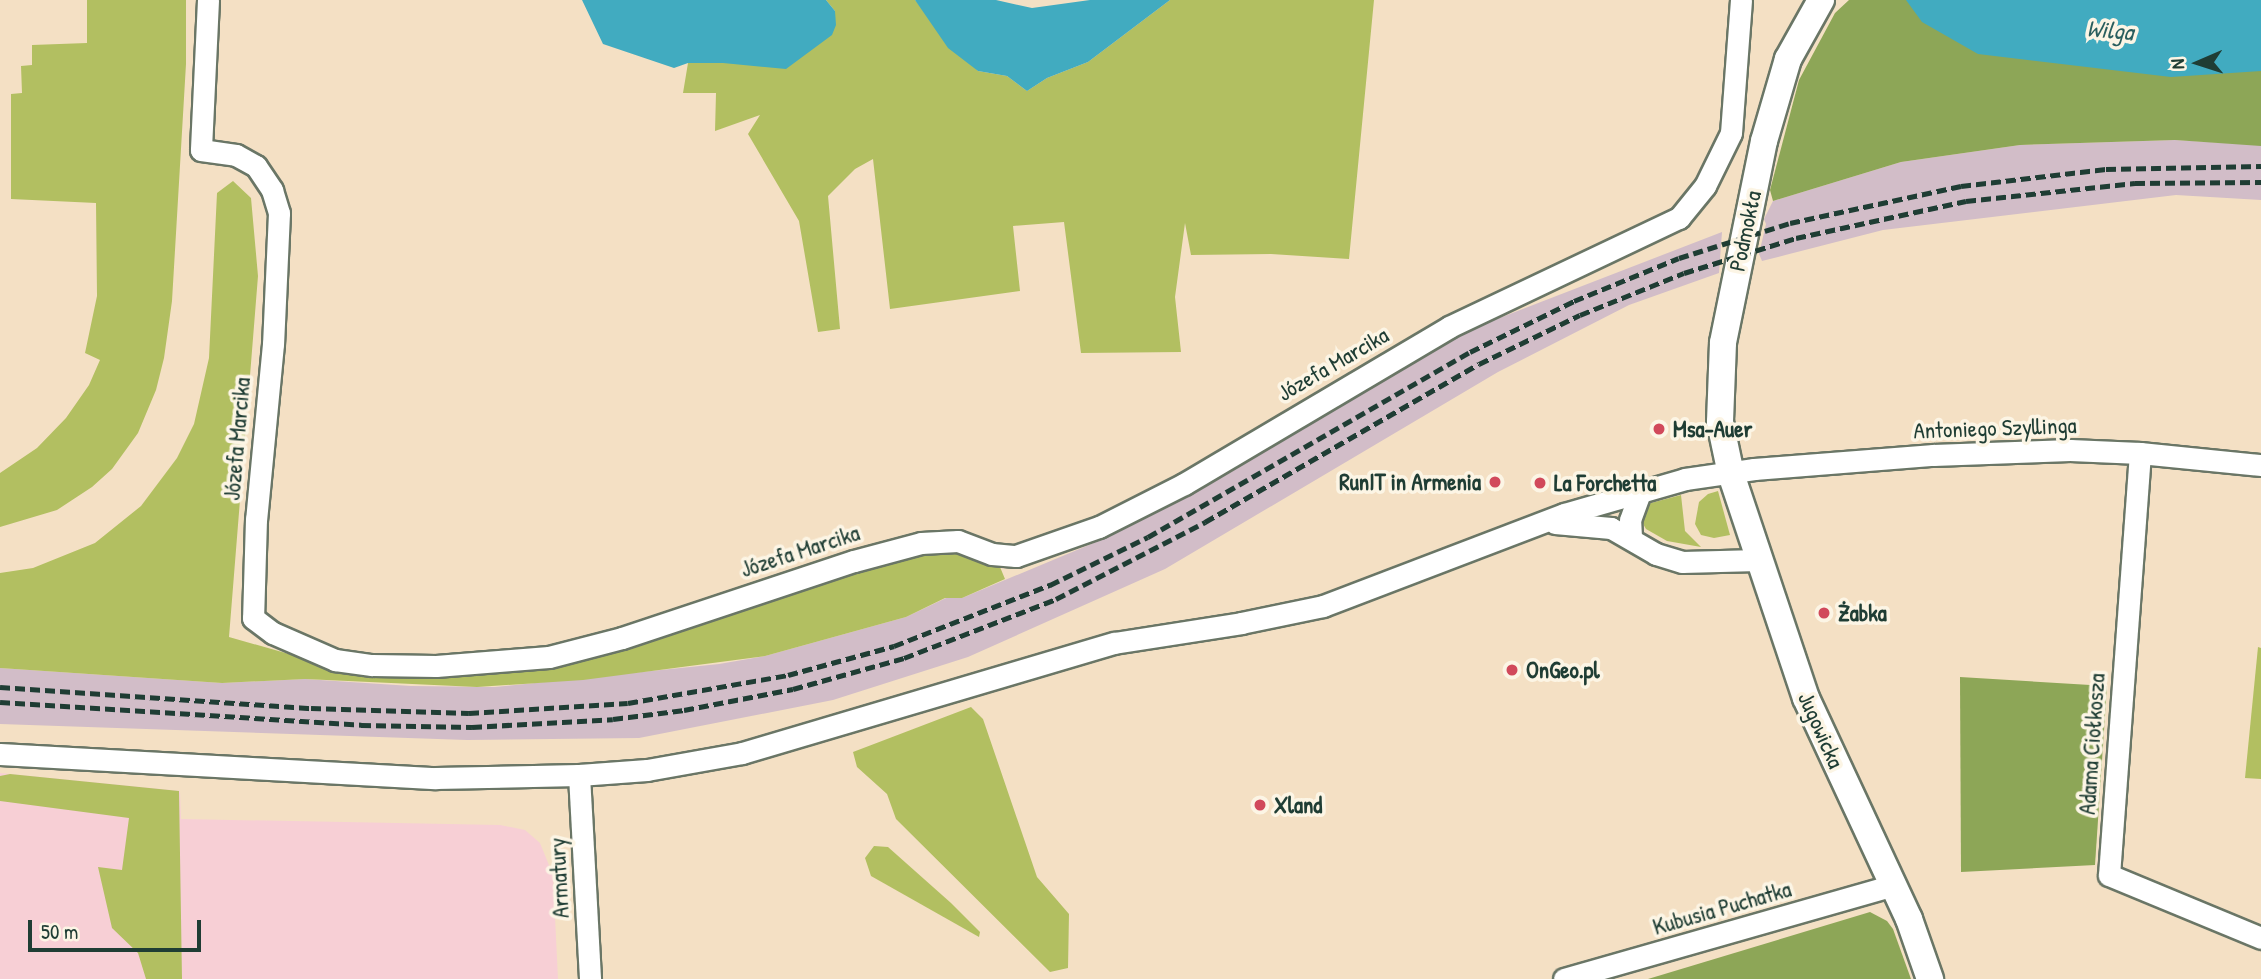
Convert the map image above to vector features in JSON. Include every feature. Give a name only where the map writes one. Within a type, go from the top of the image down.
[{"type":"street","name":"Józefa Marcika","points":[[208,0],[201,150],[236,155],[256,166],[272,190],[279,212],[273,344],[256,519],[253,618],[296,645],[335,660],[372,665],[436,666],[549,657],[622,638],[841,565],[921,543],[958,541],[1002,556],[1038,550],[1099,527],[1184,484],[1449,327],[1669,225],[1689,209],[1731,133],[1735,115],[1741,0]]},
{"type":"street","name":"Podmokła","points":[[1731,474],[1720,422],[1723,343],[1764,141],[1788,59],[1821,0]]},
{"type":"street","points":[[1731,133],[1764,141]]},
{"type":"street","name":"Antoniego Szyllinga","points":[[1731,474],[1933,454],[2070,450],[2140,453],[2261,465]]},
{"type":"street","name":"Adama Ciołkosza","points":[[2140,453],[2109,875],[2261,938]]},
{"type":"street","points":[[0,754],[435,778],[579,775],[647,770],[742,753],[1114,643],[1241,623],[1323,606],[1536,525],[1641,491],[1685,479],[1731,474]]},
{"type":"street","name":"Jugowicka","points":[[1731,474],[1806,698],[1893,885],[1930,979]]},
{"type":"street","points":[[1631,537],[1630,520],[1641,491]]},
{"type":"street","points":[[1536,525],[1587,524],[1611,528],[1631,537],[1656,554],[1682,562],[1758,560]]},
{"type":"street","name":"Armatury","points":[[579,775],[590,979]]},
{"type":"street","name":"Kubusia Puchatka","points":[[1564,979],[1893,885]]},
{"type":"shaded area","points":[[2175,140],[2261,145],[2261,200],[2176,195],[1883,230],[1762,261],[1759,254],[1766,224],[1764,219],[1773,201],[1901,162],[2020,145]]},
{"type":"shaded area","points":[[1722,232],[1719,273],[1629,305],[1498,372],[1165,569],[968,657],[833,700],[639,738],[467,740],[0,724],[0,668],[222,683],[305,679],[411,686],[495,687],[719,664],[765,656],[906,617],[946,598],[962,598],[1108,537],[1332,409],[1450,337]]},
{"type":"shaded area","points":[[0,773],[180,791],[181,819],[500,825],[525,830],[540,843],[553,875],[558,979],[0,979]]},
{"type":"green space","points":[[87,0],[186,0],[186,64],[172,301],[164,358],[156,390],[138,433],[112,469],[92,487],[57,510],[0,527],[0,473],[37,448],[66,418],[89,385],[100,360],[85,353],[97,296],[96,203],[11,199],[11,94],[22,93],[21,66],[32,65],[32,45],[87,43]]},
{"type":"green space","points":[[826,0],[915,0],[978,71],[1007,76],[1027,91],[1047,78],[1088,62],[1170,0],[1374,0],[1349,259],[1271,254],[1191,255],[1185,223],[1175,297],[1181,352],[1081,353],[1064,222],[1013,226],[1020,291],[890,309],[873,159],[855,169],[828,196],[840,329],[818,332],[799,221],[748,134],[760,115],[715,131],[716,93],[683,93],[688,63],[723,63],[835,11]]},
{"type":"green space","points":[[1849,0],[2261,0],[2261,146],[2175,140],[2020,145],[1901,162],[1773,201],[1770,190],[1799,80],[1835,13]]},
{"type":"green space","points":[[233,181],[251,198],[258,276],[229,637],[317,662],[495,670],[906,552],[959,551],[1000,567],[1005,579],[962,598],[945,598],[906,617],[765,656],[583,680],[477,687],[305,679],[222,683],[0,668],[0,573],[33,568],[95,543],[141,506],[177,458],[194,424],[209,358],[217,193]]},
{"type":"green space","points":[[1718,491],[1730,535],[1714,538],[1701,535],[1695,524],[1699,502],[1708,494]]},
{"type":"green space","points":[[1681,495],[1685,531],[1701,547],[1667,541],[1646,529],[1642,522],[1642,514],[1651,503]]},
{"type":"green space","points":[[2258,647],[2261,648],[2261,779],[2245,778]]},
{"type":"green space","points":[[1960,677],[2107,686],[2095,865],[1961,872]]},
{"type":"green space","points":[[971,707],[983,719],[1037,877],[1069,914],[1068,968],[1050,972],[896,819],[887,794],[857,767],[853,752]]},
{"type":"green space","points":[[10,774],[179,791],[182,979],[146,979],[138,953],[112,928],[98,867],[122,870],[129,818],[0,801],[0,776]]},
{"type":"green space","points":[[874,846],[888,847],[951,903],[980,932],[979,937],[871,876],[865,858]]},
{"type":"green space","points":[[1870,912],[1887,921],[1893,929],[1911,979],[1648,979]]},
{"type":"water","points":[[582,0],[826,0],[835,11],[836,25],[832,35],[786,69],[723,63],[688,63],[674,68],[603,44]]},
{"type":"water","points":[[915,0],[996,0],[1032,8],[1090,0],[1170,0],[1088,62],[1047,78],[1027,91],[1007,76],[978,71],[948,48]]},
{"type":"water","name":"Wilga","points":[[1906,0],[2261,0],[2261,71],[2171,77],[1978,54],[1922,22]]},
{"type":"railway","points":[[0,687],[311,708],[469,713],[628,703],[788,675],[894,646],[1050,585],[1148,537],[1470,352],[1574,301],[1679,258],[1790,223],[1961,186],[2106,169],[2261,166]]},
{"type":"railway","points":[[0,702],[361,725],[472,727],[613,719],[684,710],[793,689],[904,658],[1056,599],[1205,522],[1479,364],[1580,315],[1684,273],[1796,238],[1966,201],[2135,183],[2261,182]]},
{"type":"place","name":"Msa-Auer","points":[[1659,429]]},
{"type":"place","name":"RunIT in Armenia","points":[[1495,482]]},
{"type":"place","name":"La Forchetta","points":[[1540,483]]},
{"type":"place","name":"Żabka","points":[[1824,613]]},
{"type":"place","name":"OnGeo.pl","points":[[1512,670]]},
{"type":"place","name":"Xland","points":[[1260,805]]}]
